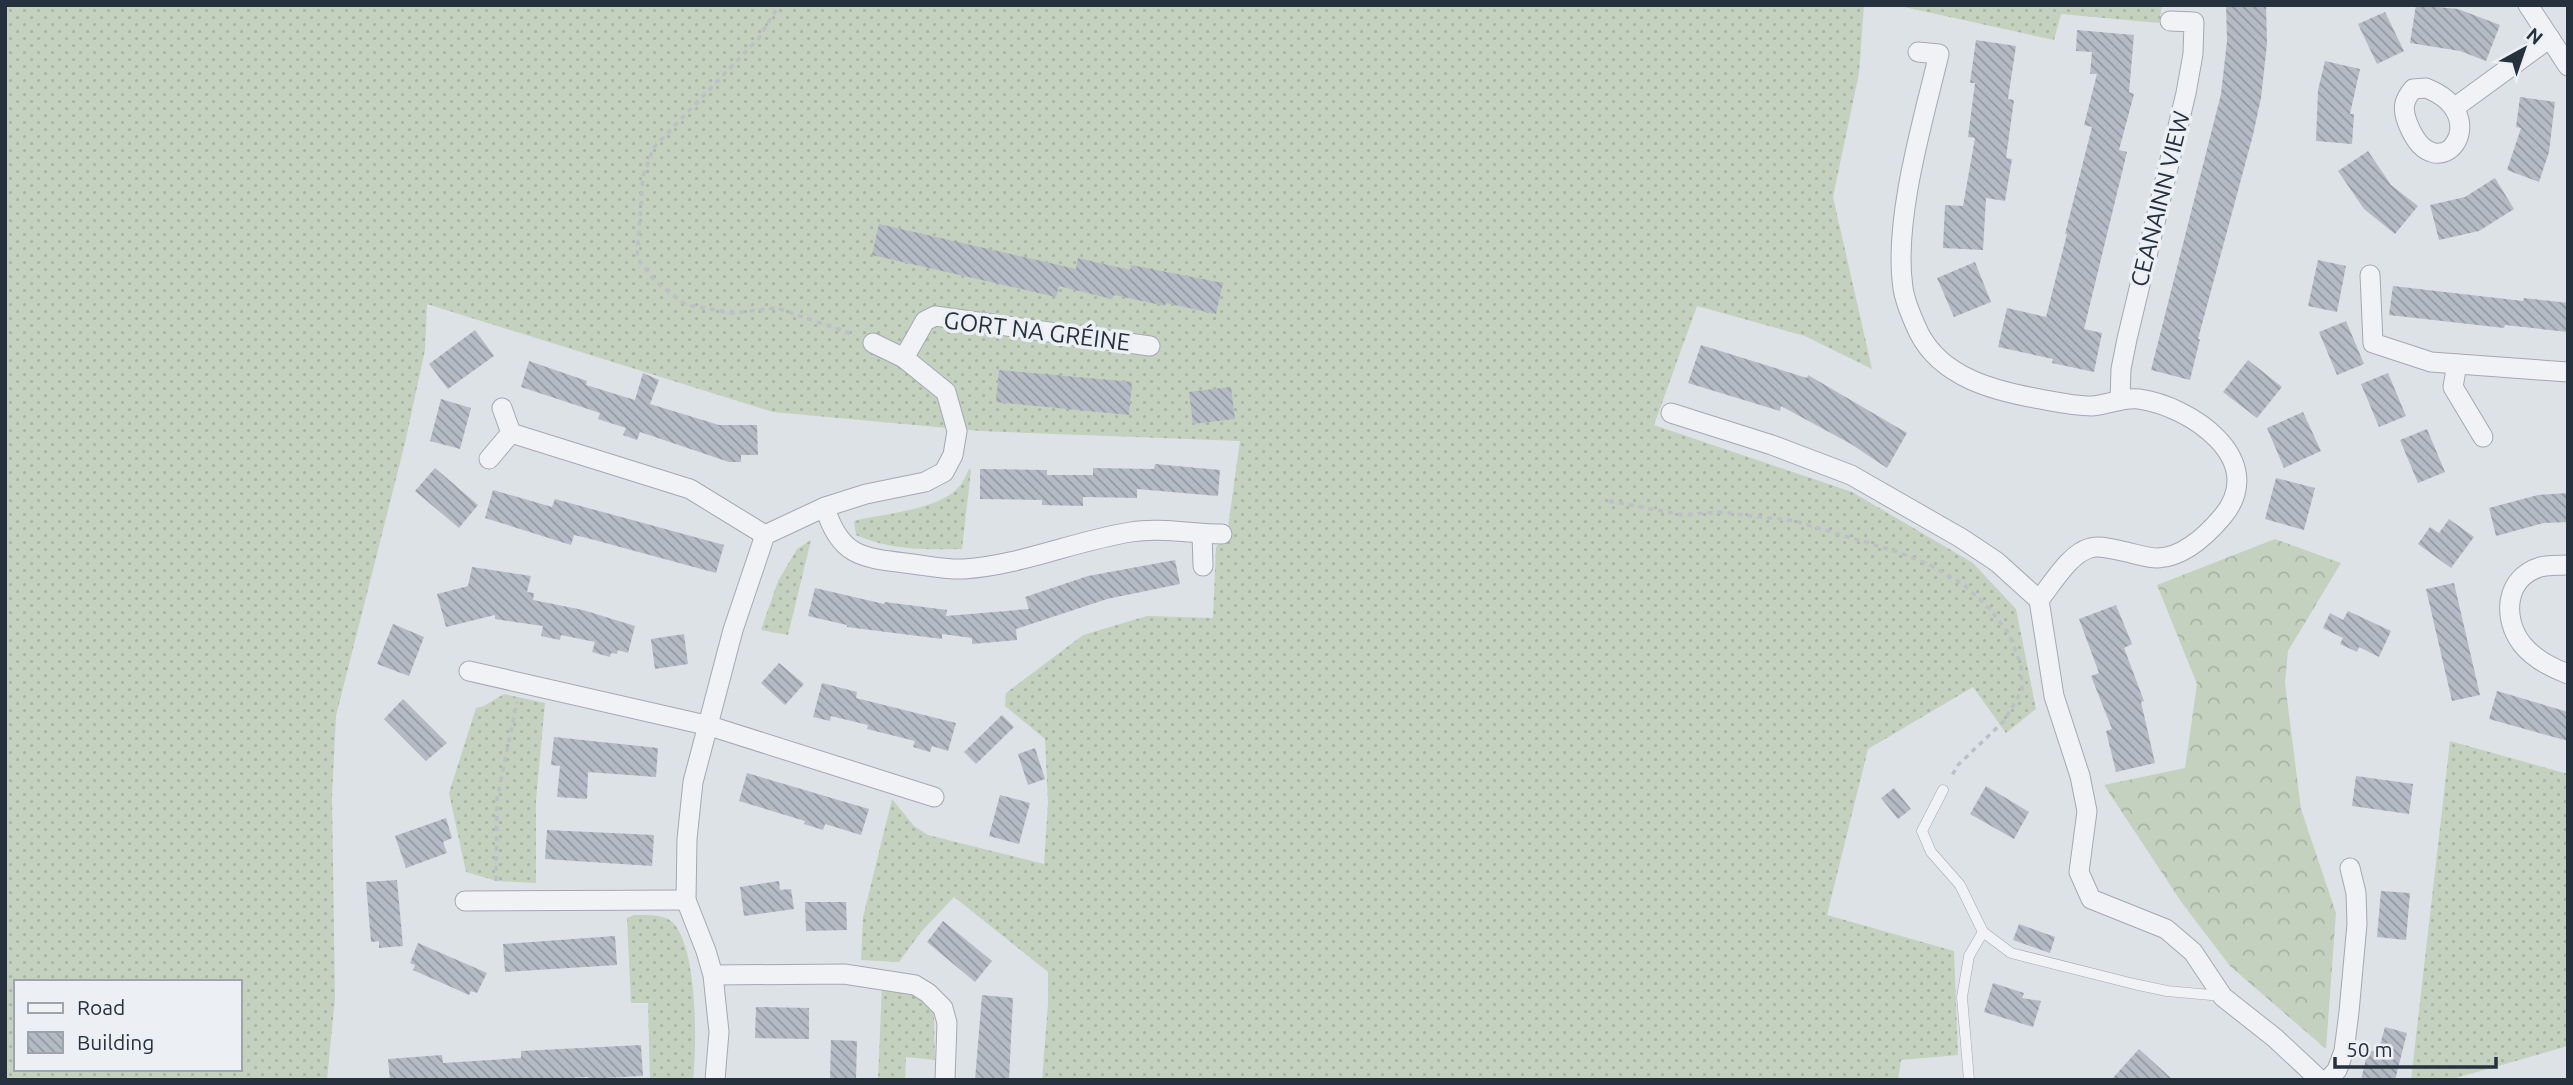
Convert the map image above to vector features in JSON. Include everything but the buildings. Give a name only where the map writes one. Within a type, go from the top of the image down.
[{"type":"street","points":[[2528,5],[2568,66]]},
{"type":"street","name":"CEANAINN VIEW","points":[[2120,400],[2121,369],[2127,339],[2193,54],[2194,22],[2171,21]]},
{"type":"street","points":[[2454,108],[2550,38]]},
{"type":"street","points":[[1918,52],[1939,54],[1913,167],[1901,266],[1903,292],[1921,336],[1940,360],[1970,381],[2004,393],[2093,406],[2139,399],[2162,405],[2190,417],[2211,431],[2229,451],[2235,470],[2235,494],[2225,513],[2194,544],[2178,553],[2159,558],[2092,547],[2077,554],[2039,600]]},
{"type":"street","points":[[2370,275],[2373,343],[2431,362],[2568,372]]},
{"type":"street","name":"GORT NA GRÉINE","points":[[904,358],[925,321],[935,316],[1150,346]]},
{"type":"street","points":[[715,1080],[719,1032],[713,975],[686,900],[687,839],[693,782],[733,630],[765,535],[825,508],[866,494],[925,482],[944,472],[953,455],[957,431],[946,392],[904,358],[873,343]]},
{"type":"street","points":[[2457,364],[2453,387],[2483,437]]},
{"type":"street","points":[[502,408],[511,433]]},
{"type":"street","points":[[1671,413],[1772,444],[1851,475],[1961,538],[1997,562],[2039,600],[2053,696],[2080,776],[2087,811],[2079,872],[2091,899],[2166,929],[2193,952],[2223,997],[2275,1038],[2320,1080]]},
{"type":"street","points":[[511,433],[690,489],[765,535]]},
{"type":"street","points":[[489,459],[511,433]]},
{"type":"street","points":[[825,508],[830,523],[841,540],[857,555],[877,560],[960,569],[1020,561],[1130,532],[1222,534]]},
{"type":"street","points":[[1202,534],[1203,566]]},
{"type":"street","points":[[2568,565],[2539,567],[2522,578],[2512,590],[2508,608],[2513,629],[2523,645],[2541,661],[2568,674]]},
{"type":"street","points":[[469,671],[709,726],[934,797]]},
{"type":"street","points":[[2328,1080],[2337,1070],[2344,1051],[2349,1012],[2357,924],[2356,893],[2350,868]]},
{"type":"street","points":[[465,901],[686,900]]},
{"type":"street","points":[[713,975],[844,974],[915,985],[943,1007],[947,1023],[945,1080]]},
{"type":"lane","points":[[1943,790],[1922,831],[1931,852],[1960,885],[1983,932],[2011,953],[2134,985],[2223,997]]},
{"type":"lane","points":[[1969,1080],[1962,997],[1969,956],[1983,932]]},
{"type":"path","points":[[776,10],[759,38],[654,147],[643,176],[637,258],[655,281],[686,304],[733,313],[777,308],[873,343]]},
{"type":"path","points":[[1609,501],[1683,515],[1719,512],[1796,521],[1898,552],[1930,565],[1963,584],[1989,608],[2009,634],[2021,665],[2022,690],[2004,721],[1958,765],[1943,790]]},
{"type":"path","points":[[496,901],[497,799],[521,683]]},
{"type":"green space","points":[[5,5],[1864,5],[1859,73],[1833,197],[1872,369],[1805,336],[1697,306],[1654,425],[1852,492],[1973,563],[2016,609],[2036,709],[2006,733],[1973,687],[1868,749],[1827,915],[1954,951],[1958,1055],[1901,1060],[1898,1080],[1042,1080],[1048,972],[954,897],[921,932],[899,962],[861,960],[863,917],[892,799],[914,826],[928,835],[1044,864],[1048,803],[1045,739],[1005,706],[1006,693],[1083,635],[1147,616],[1213,618],[1216,547],[1227,534],[1240,441],[980,431],[773,412],[427,304],[425,350],[405,443],[336,716],[332,796],[335,998],[327,1080],[5,1080]]},
{"type":"green space","points":[[1895,5],[2162,5],[2159,23],[2061,14],[2054,40]]},
{"type":"green space","points":[[969,469],[962,549],[895,546],[856,535],[854,521],[936,502],[958,488]]},
{"type":"green space","points":[[2275,539],[2341,563],[2288,651],[2285,683],[2301,809],[2336,913],[2326,1049],[2230,966],[2182,903],[2104,785],[2185,768],[2197,684],[2157,585]]},
{"type":"green space","points":[[811,540],[788,635],[761,630],[778,581],[797,549]]},
{"type":"green space","points":[[504,694],[545,703],[536,800],[536,883],[497,881],[466,872],[449,793],[476,708]]},
{"type":"green space","points":[[2450,741],[2568,774],[2568,1046],[2449,1080],[2411,1080]]},
{"type":"green space","points":[[634,915],[667,919],[680,933],[691,972],[694,996],[693,1080],[650,1080],[648,1003],[631,1003],[627,918]]},
{"type":"green space","points":[[882,986],[900,989],[929,1002],[934,1014],[935,1060],[906,1057],[905,1080],[878,1080]]}]
